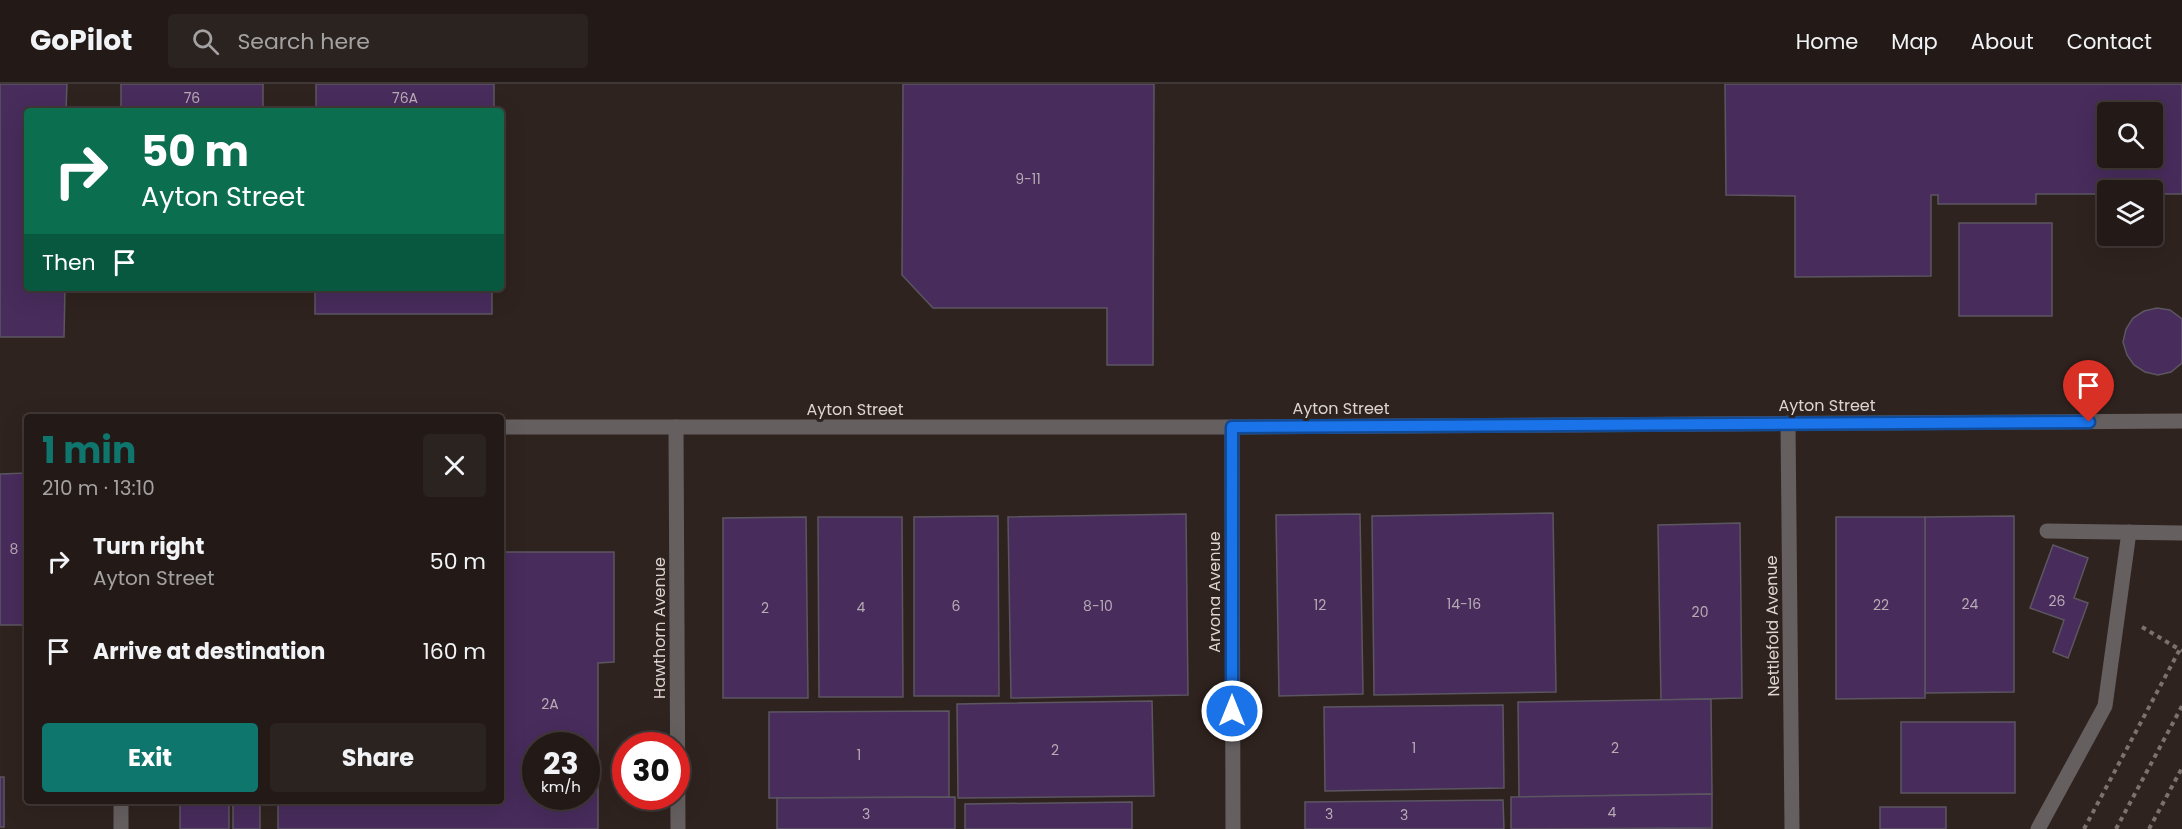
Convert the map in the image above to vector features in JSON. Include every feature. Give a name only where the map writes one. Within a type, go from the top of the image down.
[{"type":"street","name":"Ayton Street","points":[[504,427],[1232,427],[2182,422]]},
{"type":"street","name":"Nettlefold Avenue","points":[[1788,423],[1792,829]]},
{"type":"street","name":"Hawthorn Avenue","points":[[676,427],[678,829]]},
{"type":"street","name":"Arvona Avenue","points":[[1232,427],[1233,829]]},
{"type":"street","points":[[2047,531],[2182,533]]},
{"type":"street","points":[[2038,829],[2105,706],[2129,532]]},
{"type":"street","points":[[121,804],[121,829]]},
{"type":"path","points":[[2084,829],[2181,650],[2118,612]]},
{"type":"path","points":[[2116,829],[2182,706]]},
{"type":"path","points":[[2149,829],[2182,768]]},
{"type":"building","points":[[0,84],[67,84],[66,108],[24,108],[24,291],[65,291],[64,337],[0,337]]},
{"type":"building","points":[[121,84],[263,84],[263,108],[121,108]]},
{"type":"building","points":[[316,84],[494,84],[494,108],[316,108]]},
{"type":"building","points":[[903,84],[1154,84],[1153,365],[1107,365],[1107,308],[933,308],[902,275]]},
{"type":"building","points":[[1725,84],[2182,84],[2182,194],[2163,194],[2163,180],[2097,180],[2097,194],[2036,194],[2036,204],[1938,204],[1938,195],[1931,195],[1931,276],[1795,277],[1795,196],[1726,195]]},
{"type":"building","points":[[1959,223],[2052,223],[2052,316],[1959,316]]},
{"type":"building","points":[[315,291],[492,291],[492,314],[315,314]]},
{"type":"building","points":[[2157,308],[2170,310],[2182,319],[2182,363],[2171,372],[2158,375],[2145,372],[2134,365],[2127,355],[2123,342],[2126,329],[2133,318],[2144,311]]},
{"type":"building","points":[[24,473],[24,625],[0,625],[0,474]]},
{"type":"building","points":[[1553,513],[1556,692],[1374,695],[1372,516]]},
{"type":"building","points":[[1186,514],[1188,695],[1011,698],[1008,517]]},
{"type":"building","points":[[1360,514],[1363,694],[1279,696],[1276,515]]},
{"type":"building","points":[[998,516],[999,696],[914,696],[914,517]]},
{"type":"building","points":[[2014,516],[2014,692],[1925,693],[1925,517]]},
{"type":"building","points":[[806,517],[808,698],[723,698],[723,518]]},
{"type":"building","points":[[818,517],[902,517],[903,697],[819,697]]},
{"type":"building","points":[[1836,517],[1925,517],[1925,698],[1836,699]]},
{"type":"building","points":[[1740,523],[1742,698],[1661,700],[1658,525]]},
{"type":"building","points":[[2053,545],[2088,558],[2074,598],[2088,603],[2068,658],[2053,652],[2064,620],[2030,608]]},
{"type":"building","points":[[504,552],[614,552],[614,662],[598,663],[598,732],[522,732],[522,810],[598,810],[598,829],[278,829],[278,804],[504,804]]},
{"type":"building","points":[[1711,699],[1712,794],[1519,797],[1518,702]]},
{"type":"building","points":[[1152,701],[1154,796],[958,798],[957,704]]},
{"type":"building","points":[[1503,705],[1504,788],[1325,791],[1324,707]]},
{"type":"building","points":[[949,711],[949,797],[769,798],[769,712]]},
{"type":"building","points":[[1901,722],[2015,722],[2015,793],[1901,793]]},
{"type":"building","points":[[0,777],[4,777],[4,827],[0,827]]},
{"type":"building","points":[[1712,794],[1712,828],[1511,829],[1511,797]]},
{"type":"building","points":[[955,797],[955,829],[777,829],[777,798]]},
{"type":"building","points":[[1503,800],[1504,829],[1305,829],[1305,802]]},
{"type":"building","points":[[1132,802],[1132,829],[965,829],[965,804]]},
{"type":"building","points":[[180,804],[229,804],[229,829],[180,829]]},
{"type":"building","points":[[233,804],[260,804],[260,829],[233,829]]},
{"type":"building","points":[[1880,807],[1946,807],[1946,829],[1880,829]]},
{"type":"route","points":[[1232,711],[1232,427],[2089,422]]}]
